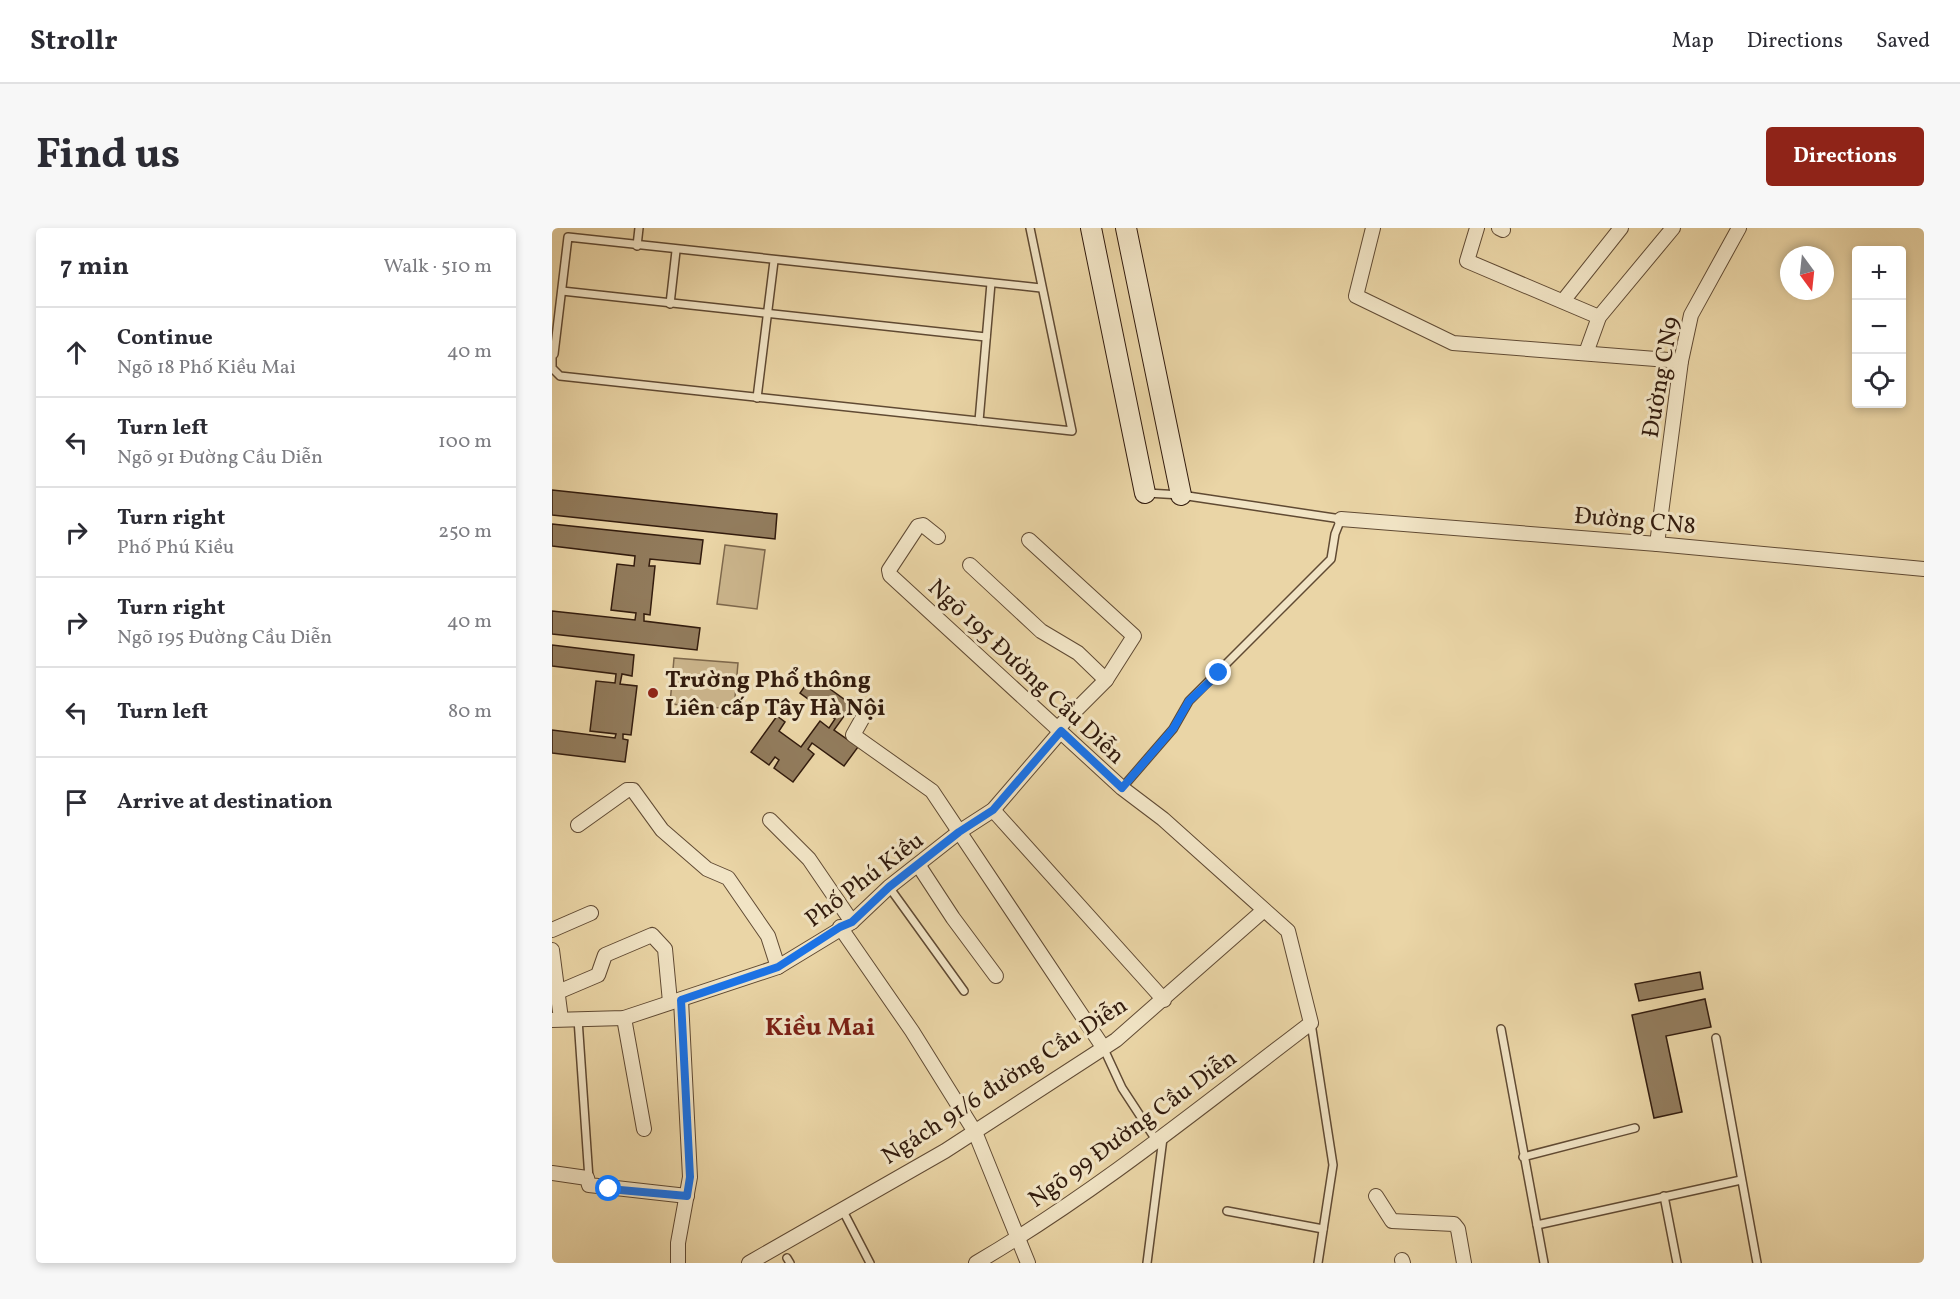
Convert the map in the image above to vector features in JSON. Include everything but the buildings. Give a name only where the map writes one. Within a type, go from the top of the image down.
[{"type":"street","points":[[1092,228],[1145,493]]},
{"type":"street","points":[[1126,228],[1181,495]]},
{"type":"street","points":[[1373,228],[1356,296],[1453,344],[1681,361]]},
{"type":"street","points":[[1477,228],[1467,261],[1599,317]]},
{"type":"street","points":[[1563,301],[1621,228]]},
{"type":"street","name":"Đường CN9","points":[[1657,544],[1681,361],[1691,315],[1738,228]]},
{"type":"street","points":[[1586,353],[1599,317],[1670,229]]},
{"type":"street","name":"Đường CN8","points":[[1341,519],[1657,544],[1924,569]]},
{"type":"street","name":"Ngõ 195 Đường Cầu Diễn","points":[[938,537],[923,525],[918,526],[889,570],[890,575],[1122,788],[1163,819],[1287,931],[1311,1023]]},
{"type":"street","name":"Phố Phú Kiều","points":[[557,1019],[624,1018],[778,967],[846,924],[959,832],[993,810],[1060,729],[1106,680],[1134,636],[1029,540]]},
{"type":"street","name":"Ngõ 195 Đường Cầu Diễn","points":[[970,565],[1041,631],[1078,653],[1106,680]]},
{"type":"street","points":[[870,705],[853,735],[932,791],[1103,1047]]},
{"type":"street","points":[[578,825],[627,790],[633,790],[662,830],[707,869],[728,878],[768,936],[778,967]]},
{"type":"street","points":[[993,810],[1164,1000]]},
{"type":"street","points":[[770,820],[809,858],[846,924],[975,1132],[1028,1263]]},
{"type":"street","points":[[919,866],[953,918],[996,976]]},
{"type":"street","name":"Ngách 91/6 đường Cầu Diễn","points":[[749,1263],[975,1132],[1103,1047],[1164,1000],[1264,910]]},
{"type":"street","points":[[552,930],[591,913]]},
{"type":"street","points":[[558,992],[598,975],[605,956],[652,934],[665,949],[675,1001],[690,1177],[678,1243],[678,1263]]},
{"type":"street","points":[[552,950],[558,992],[557,1019]]},
{"type":"street","points":[[624,1018],[644,1129]]},
{"type":"street","name":"Ngõ 99 Đường Cầu Diễn","points":[[976,1263],[1017,1239],[1160,1138],[1311,1023]]},
{"type":"street","points":[[552,1173],[587,1178],[589,1185],[687,1196]]},
{"type":"street","points":[[1376,1196],[1392,1221],[1454,1224],[1458,1229],[1464,1263]]},
{"type":"lane","points":[[637,246],[639,228]]},
{"type":"lane","points":[[1030,228],[1072,431],[560,376],[552,368],[568,237],[676,251],[1041,288]]},
{"type":"lane","points":[[670,304],[676,251]]},
{"type":"lane","points":[[757,398],[774,261]]},
{"type":"lane","points":[[979,421],[991,283]]},
{"type":"lane","points":[[562,291],[986,337]]},
{"type":"lane","points":[[1122,788],[1173,729],[1189,701],[1331,559],[1335,534],[1341,519],[1181,495],[1145,493]]},
{"type":"lane","points":[[889,887],[964,991]]},
{"type":"lane","points":[[578,1019],[589,1185]]},
{"type":"lane","name":"Ngõ 195 Đường Cầu Diễn","points":[[1311,1023],[1333,1166],[1318,1263]]},
{"type":"lane","points":[[1501,1029],[1544,1263]]},
{"type":"lane","points":[[1716,1038],[1757,1263]]},
{"type":"lane","points":[[1103,1047],[1122,1088],[1160,1138],[1148,1263]]},
{"type":"lane","points":[[1523,1157],[1635,1128]]},
{"type":"lane","points":[[1537,1225],[1741,1180]]},
{"type":"lane","points":[[1664,1196],[1677,1263]]},
{"type":"lane","points":[[842,1208],[870,1263]]},
{"type":"lane","points":[[1227,1211],[1323,1229]]},
{"type":"shaded area","points":[[725,545],[765,550],[757,609],[717,604]]},
{"type":"shaded area","points":[[674,658],[738,663],[734,709],[670,704]]},
{"type":"place","name":"Trường Phổ thông Liên cấp Tây Hà Nội","points":[[653,693]]},
{"type":"district","name":"Kiều Mai","points":[[820,1026]]},
{"type":"route","points":[[609,1189],[687,1196],[690,1177],[686,1061],[681,1000],[778,967],[840,927],[852,922],[889,887],[919,866],[959,832],[993,810],[1061,731],[1122,788],[1173,729],[1189,701],[1219,673]]}]
